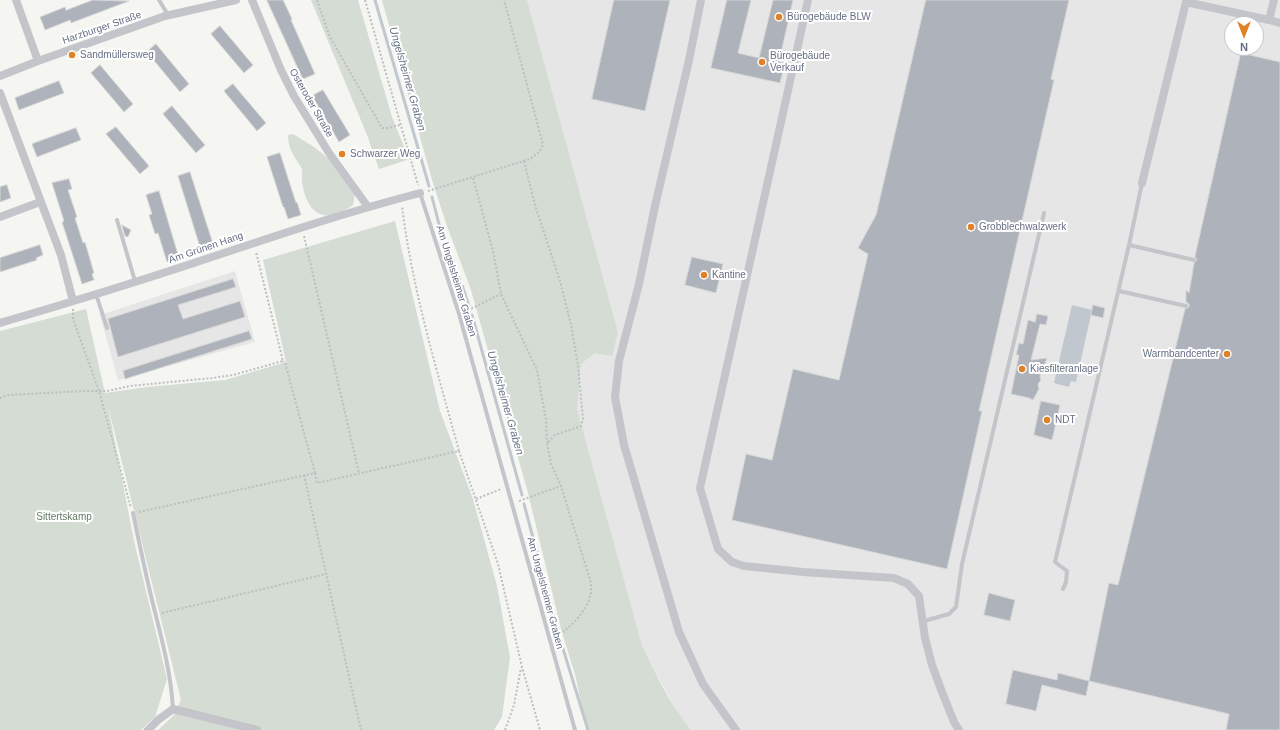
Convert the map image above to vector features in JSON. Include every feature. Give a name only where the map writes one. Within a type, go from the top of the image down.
[{"type":"street","points":[[16,0],[38,61]]},
{"type":"street","name":"Harzburger Straße","points":[[0,76],[38,61],[168,16],[236,0]]},
{"type":"street","name":"Osteroder Straße","points":[[252,0],[281,70],[294,96],[329,153],[368,207]]},
{"type":"street","points":[[701,0],[689,60],[619,361],[615,397],[624,445],[678,632],[703,684],[736,730]]},
{"type":"street","points":[[808,0],[700,488],[718,549],[732,562],[744,566],[796,572],[894,578],[908,584],[919,596],[924,621],[925,638],[932,665],[954,722],[959,730]]},
{"type":"street","points":[[1269,20],[1274,0]]},
{"type":"street","points":[[1142,183],[1186,1],[1280,23]]},
{"type":"street","points":[[0,93],[60,255],[73,301]]},
{"type":"street","name":"Am Grünen Hang","points":[[0,323],[135,282],[253,242],[368,207],[420,193]]},
{"type":"street","points":[[0,217],[40,202]]},
{"type":"street","points":[[148,730],[158,720],[173,709],[257,730]]},
{"type":"lane","points":[[159,0],[168,16]]},
{"type":"lane","points":[[1063,589],[1066,582],[1067,571],[1055,562],[1119,291],[1142,183]]},
{"type":"lane","name":"Am Ungelsheimer Graben","points":[[420,193],[459,314],[575,730]]},
{"type":"lane","points":[[924,621],[949,614],[956,607],[962,564],[1044,213]]},
{"type":"lane","points":[[117,220],[135,282]]},
{"type":"lane","points":[[1129,245],[1194,260]]},
{"type":"lane","points":[[1119,291],[1186,306]]},
{"type":"lane","points":[[96,294],[107,328]]},
{"type":"lane","points":[[133,513],[142,559],[172,687],[173,709]]},
{"type":"path","points":[[317,0],[330,37],[382,128],[401,125]]},
{"type":"path","points":[[365,0],[420,193],[473,178],[530,159],[540,152],[543,145],[504,0]]},
{"type":"path","points":[[524,161],[535,205],[560,281],[571,325],[578,366],[583,419],[581,426],[555,435],[547,443]]},
{"type":"path","points":[[473,178],[493,251],[501,294],[536,370],[546,420],[547,443],[552,464],[561,486],[591,583],[591,593],[586,607],[573,623],[561,634],[549,639]]},
{"type":"path","points":[[401,198],[406,234],[425,326],[459,451],[498,564],[522,666],[540,730]]},
{"type":"path","points":[[302,227],[359,473]]},
{"type":"path","points":[[253,242],[283,361],[286,363],[317,482],[459,451]]},
{"type":"path","points":[[459,314],[501,294]]},
{"type":"path","points":[[73,301],[73,319],[99,391],[133,513],[315,473]]},
{"type":"path","points":[[0,398],[7,395],[85,390],[99,391],[130,386],[212,378],[233,375],[283,361]]},
{"type":"path","points":[[304,475],[361,730]]},
{"type":"path","points":[[476,499],[507,486]]},
{"type":"path","points":[[512,503],[561,486]]},
{"type":"path","points":[[156,615],[326,574]]},
{"type":"path","points":[[505,730],[514,705],[522,666]]},
{"type":"shaded area","points":[[527,0],[1280,0],[1280,730],[691,730],[680,717],[642,645],[577,409],[581,364],[618,332]]},
{"type":"shaded area","points":[[235,271],[255,342],[118,380],[100,315]]},
{"type":"shaded area","points":[[1072,305],[1092,310],[1076,382],[1071,381],[1069,387],[1054,383]]},
{"type":"green space","points":[[311,0],[358,0],[392,117],[405,149],[407,160],[379,169],[367,135]]},
{"type":"green space","points":[[382,0],[527,0],[618,332],[612,356],[595,353],[581,364],[577,409],[642,645],[670,700],[691,730],[586,730],[576,678],[561,629],[528,493],[471,290],[447,226],[432,180]]},
{"type":"green space","points":[[293,134],[314,147],[329,159],[355,193],[353,205],[343,211],[326,215],[313,209],[304,193],[302,169],[293,155],[288,139],[288,135]]},
{"type":"green space","name":"Sittertskamp","points":[[395,221],[440,411],[473,499],[497,586],[510,657],[502,717],[494,730],[158,730],[173,716],[181,700],[108,406],[134,541],[167,679],[155,717],[141,730],[0,730],[0,331],[86,309],[105,393],[147,387],[225,380],[286,362],[263,260]]},
{"type":"building","points":[[93,0],[129,1],[71,23],[70,20],[45,30],[40,17],[65,7],[66,10]]},
{"type":"building","points":[[267,0],[283,0],[315,74],[303,79]]},
{"type":"building","points":[[614,0],[670,0],[645,111],[592,99]]},
{"type":"building","points":[[727,0],[751,0],[738,53],[759,58],[773,0],[793,0],[779,62],[785,63],[780,83],[711,68]]},
{"type":"building","name":"Grobblechwalzwerk","points":[[926,0],[1069,0],[1051,79],[1054,80],[979,411],[982,411],[947,569],[732,520],[746,454],[772,460],[793,369],[839,380],[868,254],[858,248],[876,215]]},
{"type":"building","points":[[220,26],[253,65],[244,73],[211,34]]},
{"type":"building","points":[[156,44],[189,84],[180,92],[147,52]]},
{"type":"building","name":"Warmbandcenter","points":[[1240,56],[1254,56],[1280,62],[1280,730],[1226,730],[1229,714],[1089,681],[1109,583],[1118,585],[1185,309],[1189,307],[1189,304],[1186,302],[1186,290],[1189,293],[1194,263],[1197,260],[1195,257]]},
{"type":"building","points":[[100,65],[133,104],[124,112],[91,73]]},
{"type":"building","points":[[59,81],[64,93],[19,110],[15,98]]},
{"type":"building","points":[[233,84],[266,123],[257,131],[224,91]]},
{"type":"building","points":[[323,90],[350,135],[339,142],[312,96]]},
{"type":"building","points":[[172,106],[205,145],[196,153],[163,114]]},
{"type":"building","points":[[116,127],[149,166],[140,174],[106,134]]},
{"type":"building","points":[[76,128],[81,140],[37,157],[32,144]]},
{"type":"building","points":[[280,153],[301,215],[288,219],[267,157]]},
{"type":"building","points":[[190,172],[214,247],[203,251],[202,246],[200,247],[178,176]]},
{"type":"building","points":[[69,179],[72,189],[68,190],[77,217],[75,218],[83,243],[85,242],[94,273],[92,274],[94,280],[82,284],[62,222],[64,221],[52,183]]},
{"type":"building","points":[[7,185],[11,198],[0,202],[0,187]]},
{"type":"building","points":[[159,191],[179,258],[167,262],[158,233],[155,234],[149,215],[152,214],[146,195]]},
{"type":"building","points":[[122,225],[131,230],[128,237],[125,236]]},
{"type":"building","points":[[40,245],[43,255],[36,258],[37,260],[0,272],[0,258]]},
{"type":"building","name":"Kantine","points":[[692,257],[723,264],[716,293],[685,285]]},
{"type":"building","points":[[233,279],[236,287],[178,305],[183,319],[240,301],[245,317],[118,357],[108,319]]},
{"type":"building","points":[[1093,305],[1105,308],[1103,318],[1091,315]]},
{"type":"building","name":"Kiesfilteranlage","points":[[1037,314],[1048,316],[1046,325],[1040,324],[1031,360],[1047,358],[1040,376],[1041,380],[1038,384],[1039,389],[1033,400],[1011,394],[1019,355],[1016,355],[1019,343],[1023,344],[1028,320],[1035,322]]},
{"type":"building","points":[[249,331],[252,339],[125,379],[123,371]]},
{"type":"building","name":"NDT","points":[[1041,401],[1060,405],[1052,440],[1034,435]]},
{"type":"building","points":[[989,593],[1015,600],[1010,621],[984,615]]},
{"type":"building","points":[[1013,670],[1057,680],[1058,673],[1089,681],[1086,696],[1042,685],[1036,711],[1006,704]]},
{"type":"waterway","name":"Ungelsheimer Graben","points":[[375,0],[429,186]]},
{"type":"waterway","name":"Ungelsheimer Graben","points":[[432,197],[440,228],[469,306]]},
{"type":"waterway","name":"Ungelsheimer Graben","points":[[472,315],[522,495]]},
{"type":"waterway","name":"Ungelsheimer Graben","points":[[524,504],[558,631]]},
{"type":"waterway","name":"Ungelsheimer Graben","points":[[560,639],[588,730]]},
{"type":"place","name":"Bürogebäude BLW","points":[[779,17]]},
{"type":"place","name":"Sandmüllersweg","points":[[72,55]]},
{"type":"place","name":"Bürogebäude Verkauf","points":[[762,62]]},
{"type":"place","name":"Schwarzer Weg","points":[[342,154]]},
{"type":"place","name":"Grobblechwalzwerk","points":[[971,227]]},
{"type":"place","name":"Kantine","points":[[704,275]]},
{"type":"place","name":"Warmbandcenter","points":[[1227,354]]},
{"type":"place","name":"Kiesfilteranlage","points":[[1022,369]]},
{"type":"place","name":"NDT","points":[[1047,420]]}]
